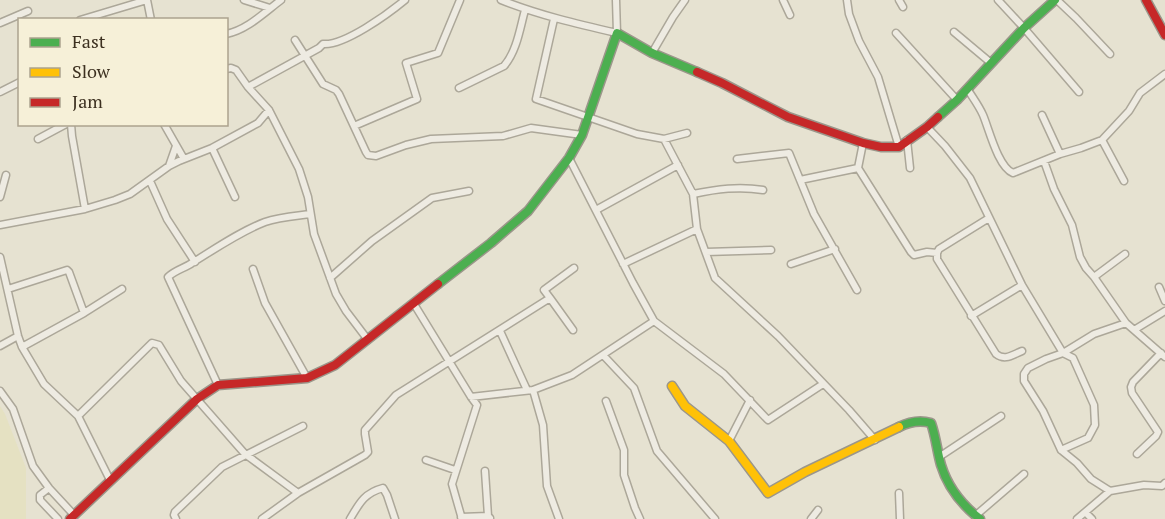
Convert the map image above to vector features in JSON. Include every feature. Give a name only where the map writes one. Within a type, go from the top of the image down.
[{"type":"street","points":[[87,18],[147,0],[151,18]]},
{"type":"street","points":[[244,0],[270,8]]},
{"type":"street","points":[[228,34],[251,23],[281,0]]},
{"type":"street","points":[[248,87],[319,48],[322,44],[333,44],[360,31],[385,16],[405,0]]},
{"type":"street","points":[[354,126],[417,99],[406,63],[438,52],[460,0]]},
{"type":"street","points":[[501,0],[554,19],[617,33],[652,53],[722,83],[788,117],[881,147],[899,147],[927,127],[968,90],[1024,28],[1056,0],[1110,54]]},
{"type":"street","points":[[0,391],[13,409],[33,466],[72,517],[197,399],[218,385],[307,378],[335,364],[491,243],[528,211],[569,158],[589,117],[617,33],[616,0]]},
{"type":"street","points":[[652,53],[686,0]]},
{"type":"street","points":[[783,0],[790,15]]},
{"type":"street","points":[[847,0],[849,14],[859,41],[878,77],[899,147]]},
{"type":"street","points":[[998,0],[1079,92]]},
{"type":"street","points":[[1146,0],[1165,35]]},
{"type":"street","points":[[459,88],[504,66],[509,60],[518,37],[525,10]]},
{"type":"street","points":[[0,23],[28,11]]},
{"type":"street","points":[[554,19],[536,99],[637,134],[664,140],[687,133]]},
{"type":"street","points":[[954,32],[991,63]]},
{"type":"street","points":[[896,33],[957,100]]},
{"type":"street","points":[[296,40],[323,84],[336,90],[339,94],[366,152],[371,156],[431,139],[503,135],[531,128],[582,135]]},
{"type":"street","points":[[228,69],[234,68],[270,110],[299,169],[308,197],[314,234],[336,294],[368,340]]},
{"type":"street","points":[[968,90],[982,113],[999,155],[1008,170],[1013,173],[1102,140],[1129,111],[1140,93],[1165,74]]},
{"type":"street","points":[[0,92],[18,83]]},
{"type":"street","points":[[0,225],[85,209],[130,194],[169,166],[212,148],[258,123],[270,110]]},
{"type":"street","points":[[1042,115],[1060,154]]},
{"type":"street","points":[[258,123],[274,122]]},
{"type":"street","points":[[38,139],[64,126]]},
{"type":"street","points":[[69,126],[85,209]]},
{"type":"street","points":[[165,126],[184,159]]},
{"type":"street","points":[[927,127],[970,178],[1022,285],[1064,353],[1073,358],[1094,405],[1095,425],[1088,438],[1061,450]]},
{"type":"street","points":[[664,140],[693,194],[698,229],[715,278],[778,336],[875,440]]},
{"type":"street","points":[[907,140],[910,168]]},
{"type":"street","points":[[1102,140],[1124,181]]},
{"type":"street","points":[[863,143],[858,168],[911,252],[914,255],[927,252],[937,253]]},
{"type":"street","points":[[169,166],[176,146]]},
{"type":"street","points":[[212,148],[234,196]]},
{"type":"street","points":[[737,159],[789,153],[814,214],[857,291]]},
{"type":"street","points":[[569,158],[654,321],[724,374],[768,420],[823,384]]},
{"type":"street","points":[[1044,160],[1054,189],[1072,225],[1080,257],[1086,268],[1126,323],[1163,355],[1133,382],[1131,387],[1132,393],[1158,432],[1137,454]]},
{"type":"street","points":[[596,210],[678,165]]},
{"type":"street","points":[[800,180],[858,168]]},
{"type":"street","points":[[0,197],[6,175]]},
{"type":"street","points":[[150,181],[167,219],[195,262]]},
{"type":"street","points":[[693,194],[746,188],[763,190]]},
{"type":"street","points":[[330,278],[372,241],[432,198],[469,191]]},
{"type":"street","points":[[218,385],[168,277],[261,224],[310,214]]},
{"type":"street","points":[[989,218],[939,249],[937,259],[996,354],[1001,358],[1022,351]]},
{"type":"street","points":[[623,264],[698,229]]},
{"type":"street","points":[[791,264],[835,249]]},
{"type":"street","points":[[706,252],[771,250]]},
{"type":"street","points":[[1094,277],[1125,254]]},
{"type":"street","points":[[0,257],[22,347],[44,384],[78,416],[110,480]]},
{"type":"street","points":[[573,330],[544,290],[574,268]]},
{"type":"street","points":[[253,269],[265,303],[307,378]]},
{"type":"street","points":[[8,289],[67,270],[84,313]]},
{"type":"street","points":[[971,316],[1022,285]]},
{"type":"street","points":[[1159,287],[1165,301]]},
{"type":"street","points":[[22,347],[122,289]]},
{"type":"street","points":[[262,519],[271,517],[298,493],[368,452],[366,430],[390,400],[550,298]]},
{"type":"street","points":[[414,304],[477,405],[452,484],[462,518],[489,518],[485,471]]},
{"type":"street","points":[[1134,330],[1165,311]]},
{"type":"street","points":[[471,397],[530,390],[572,375],[654,321]]},
{"type":"street","points":[[1110,491],[1092,479],[1061,450],[1043,411],[1024,381],[1024,374],[1028,368],[1064,353],[1094,334],[1126,323]]},
{"type":"street","points":[[500,331],[530,390],[543,425],[547,486],[559,519]]},
{"type":"street","points":[[0,346],[18,336]]},
{"type":"street","points":[[78,416],[155,343],[159,345],[181,381],[245,454],[298,493]]},
{"type":"street","points":[[603,355],[634,388],[657,451],[715,519]]},
{"type":"street","points":[[672,386],[685,406],[729,441],[768,493],[805,472],[908,423],[923,421],[931,423],[939,457],[951,491],[978,517],[1024,474]]},
{"type":"street","points":[[729,441],[750,400]]},
{"type":"street","points":[[606,401],[624,450],[624,475],[640,519]]},
{"type":"street","points":[[939,457],[1001,416]]},
{"type":"street","points":[[176,519],[175,512],[222,467],[303,426]]},
{"type":"street","points":[[426,460],[455,470]]},
{"type":"street","points":[[1077,519],[1110,491],[1163,484],[1165,493]]},
{"type":"street","points":[[49,488],[40,495],[40,500],[58,519]]},
{"type":"street","points":[[350,519],[361,499],[382,488],[387,495],[395,519]]},
{"type":"street","points":[[899,493],[900,519]]},
{"type":"street","points":[[811,519],[818,510]]},
{"type":"street","points":[[1086,513],[1092,519]]},
{"type":"shaded area","points":[[0,406],[26,468],[26,519],[0,519]]},
{"type":"traffic: fast","points":[[938,117],[957,100],[1024,28],[1055,0]]},
{"type":"traffic: fast","points":[[438,284],[528,211],[569,158],[582,135],[617,33],[652,53],[697,72]]},
{"type":"traffic: fast","points":[[899,427],[915,422],[931,423],[941,465],[952,489],[967,508],[980,519]]},
{"type":"traffic: slow","points":[[672,386],[685,406],[729,441],[768,493],[805,472],[899,427]]},
{"type":"traffic: jam","points":[[1146,0],[1165,35]]},
{"type":"traffic: jam","points":[[697,72],[788,117],[881,147],[899,147],[938,117]]},
{"type":"traffic: jam","points":[[70,519],[197,399],[218,385],[307,378],[335,365],[438,284]]}]
